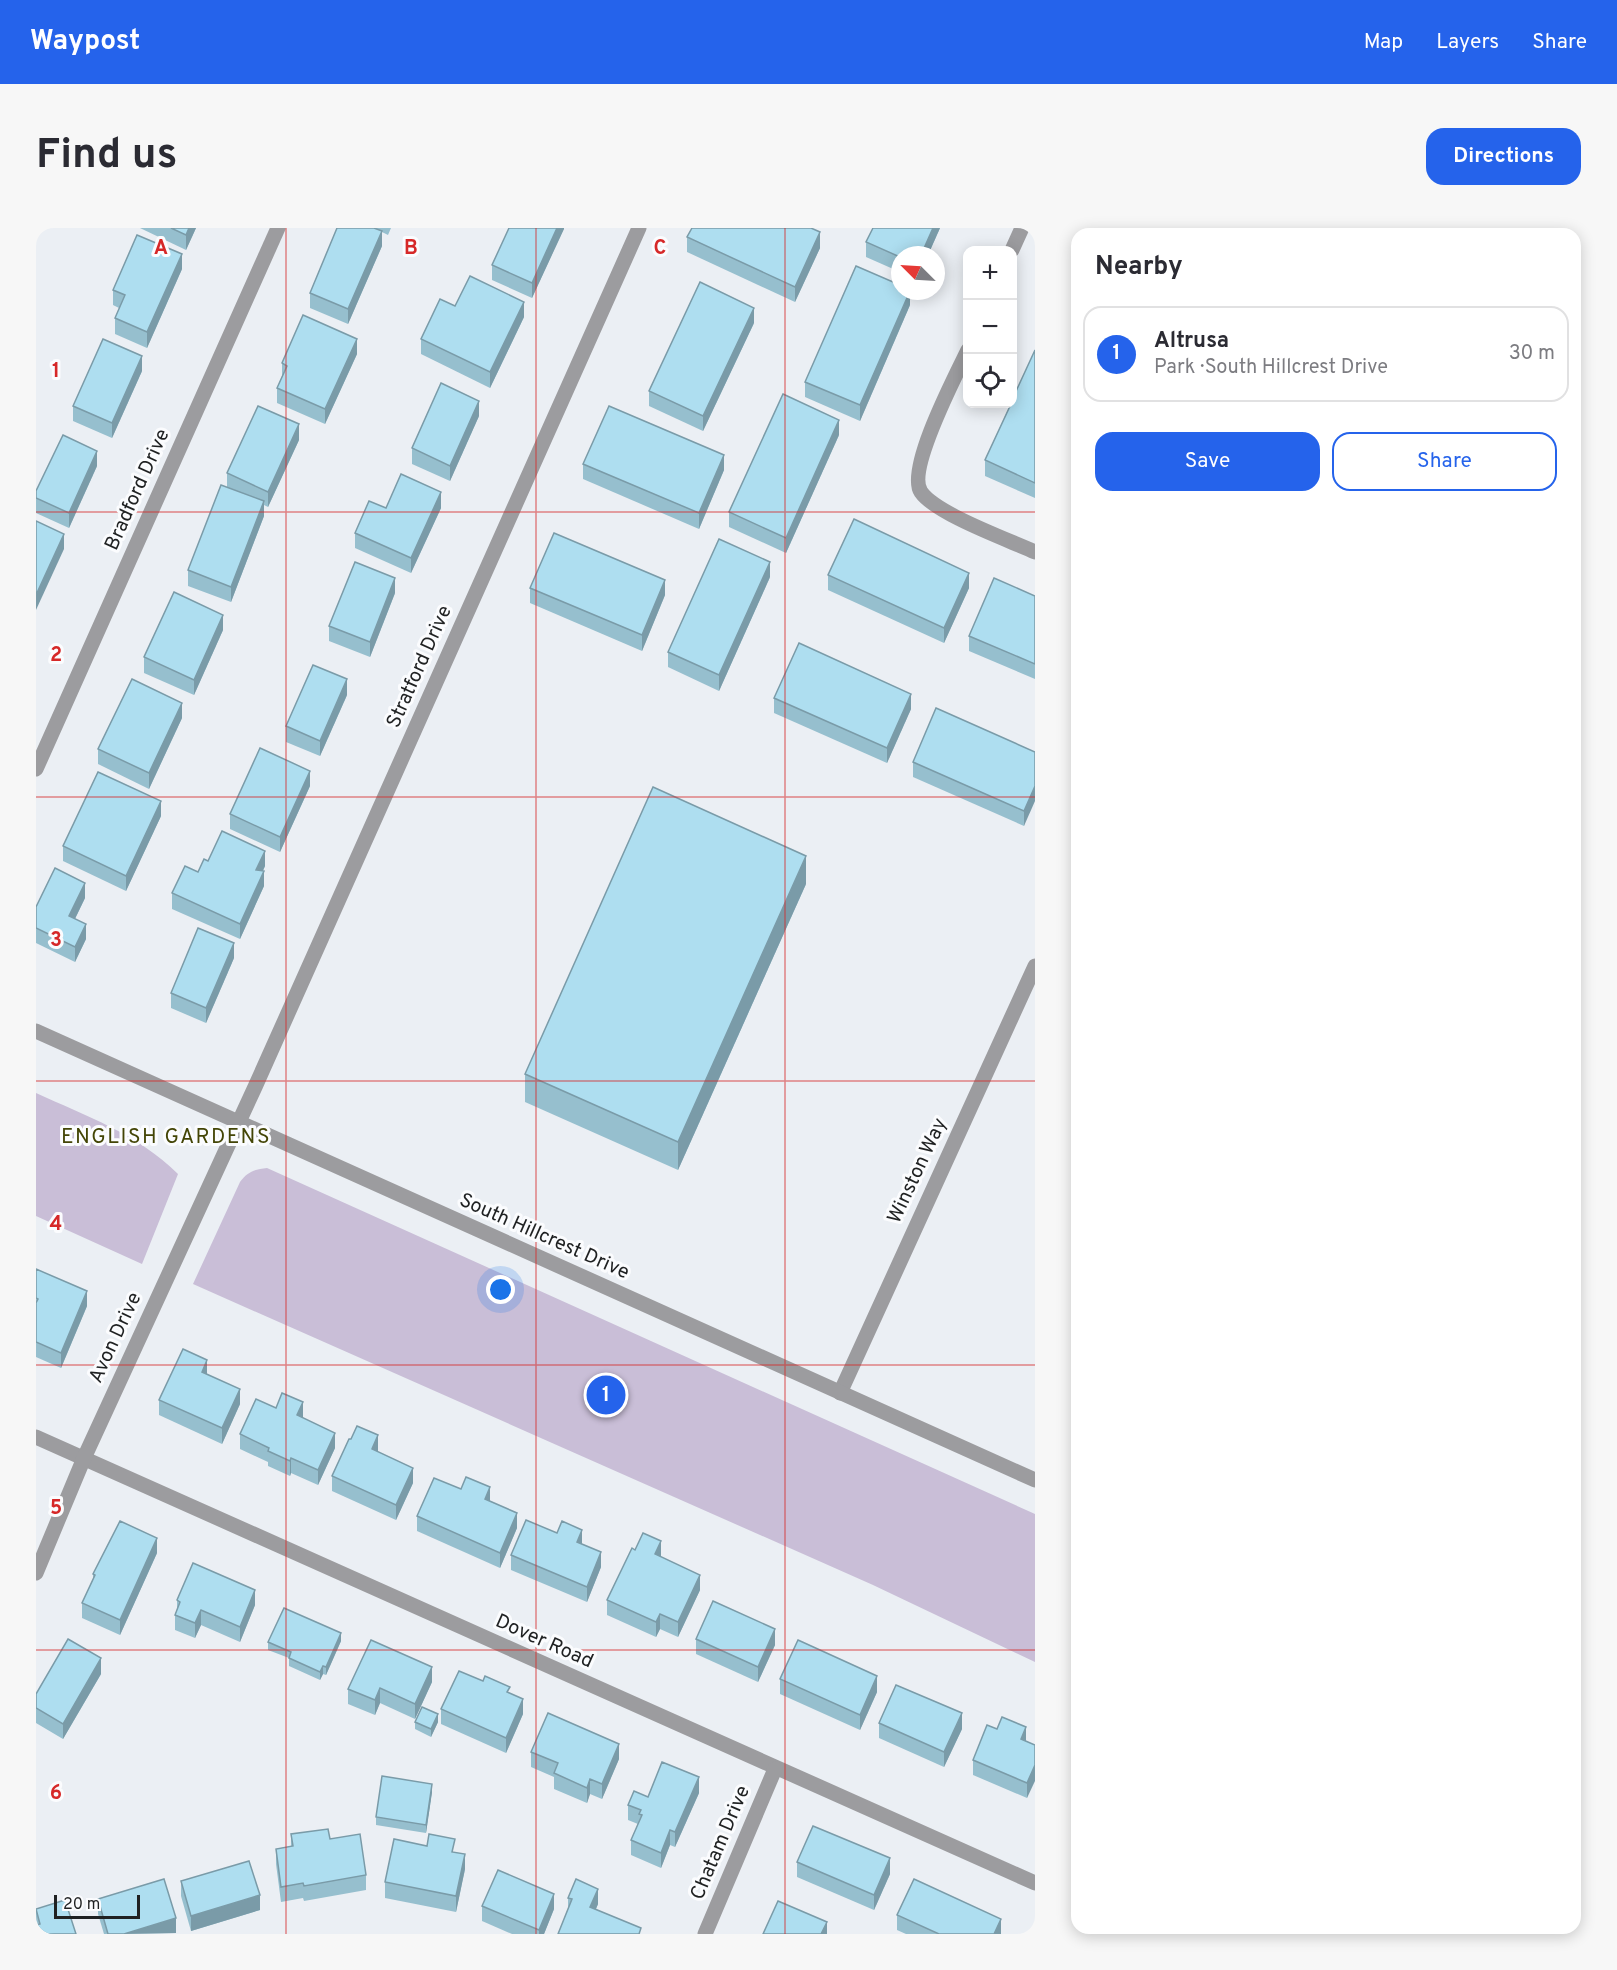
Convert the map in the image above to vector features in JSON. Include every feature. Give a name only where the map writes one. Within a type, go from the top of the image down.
[{"type":"street","name":"Bradford Drive","points":[[36,769],[278,228]]},
{"type":"street","name":"Stratford Drive","points":[[238,1123],[639,228]]},
{"type":"street","points":[[1014,246],[1022,228]]},
{"type":"street","points":[[966,354],[925,445],[918,474],[920,491],[938,507],[1035,552]]},
{"type":"street","name":"Winston Way","points":[[840,1393],[1035,966]]},
{"type":"street","name":"South Hillcrest Drive","points":[[36,1032],[1035,1480]]},
{"type":"street","name":"Avon Drive","points":[[36,1573],[84,1458],[238,1123]]},
{"type":"street","name":"Dover Road","points":[[36,1437],[775,1769],[1035,1883]]},
{"type":"street","name":"Chatam Drive","points":[[705,1934],[775,1769]]},
{"type":"shaded area","points":[[36,1093],[129,1137],[178,1174],[142,1264],[36,1216]]},
{"type":"shaded area","points":[[267,1168],[1035,1514],[1035,1662],[873,1585],[193,1284],[240,1182],[252,1172]]},
{"type":"building","points":[[171,228],[189,228],[186,235]]},
{"type":"building","points":[[337,228],[374,228],[382,231],[348,309],[310,293]]},
{"type":"building","points":[[509,228],[557,228],[532,283],[492,265]]},
{"type":"building","points":[[692,228],[811,228],[820,232],[795,287],[687,237]]},
{"type":"building","points":[[873,228],[933,228],[925,246],[891,246],[891,253],[866,242]]},
{"type":"building","points":[[137,235],[182,254],[147,332],[115,318],[125,295],[113,290]]},
{"type":"building","points":[[856,266],[891,281],[891,300],[906,300],[860,405],[805,382]]},
{"type":"building","points":[[470,276],[524,302],[490,372],[421,339],[440,299],[455,306]]},
{"type":"building","points":[[700,282],[754,308],[703,416],[649,391]]},
{"type":"building","points":[[303,315],[357,339],[325,409],[277,388],[287,366],[282,363]]},
{"type":"building","points":[[103,339],[142,356],[112,423],[73,406]]},
{"type":"building","points":[[1035,350],[1035,483],[985,460],[1009,408],[1017,408],[1017,389]]},
{"type":"building","points":[[441,383],[479,401],[450,466],[412,448]]},
{"type":"building","points":[[783,394],[839,420],[786,538],[729,512]]},
{"type":"building","points":[[258,406],[299,424],[268,492],[227,473]]},
{"type":"building","points":[[609,406],[724,455],[699,513],[583,464]]},
{"type":"building","points":[[63,435],[97,451],[69,513],[36,498],[36,491]]},
{"type":"building","points":[[401,474],[441,492],[411,558],[355,533],[369,501],[386,508]]},
{"type":"building","points":[[221,485],[264,501],[231,587],[188,570]]},
{"type":"building","points":[[854,519],[969,573],[944,628],[828,575]]},
{"type":"building","points":[[36,521],[64,534],[36,595]]},
{"type":"building","points":[[554,533],[665,580],[642,635],[530,588]]},
{"type":"building","points":[[719,539],[770,562],[719,675],[668,652]]},
{"type":"building","points":[[355,562],[395,578],[370,642],[329,626]]},
{"type":"building","points":[[994,578],[1035,596],[1035,664],[969,636]]},
{"type":"building","points":[[174,592],[223,615],[194,680],[144,657]]},
{"type":"building","points":[[799,643],[911,694],[887,748],[774,698]]},
{"type":"building","points":[[313,665],[347,679],[320,741],[286,726]]},
{"type":"building","points":[[132,679],[182,703],[149,773],[98,749]]},
{"type":"building","points":[[936,708],[1035,752],[1035,786],[1024,811],[913,762]]},
{"type":"building","points":[[260,748],[310,771],[280,837],[230,814]]},
{"type":"building","points":[[98,772],[161,801],[126,876],[63,846]]},
{"type":"building","points":[[653,787],[806,856],[678,1142],[525,1074]]},
{"type":"building","points":[[222,831],[265,851],[256,870],[264,871],[240,924],[172,893],[185,866],[198,872],[204,859],[208,861]]},
{"type":"building","points":[[55,868],[85,883],[69,916],[86,924],[75,947],[36,928],[36,907]]},
{"type":"building","points":[[198,928],[234,943],[206,1008],[171,993]]},
{"type":"building","points":[[36,1269],[87,1291],[61,1353],[36,1342],[36,1303],[38,1299],[36,1298]]},
{"type":"building","points":[[183,1349],[207,1360],[202,1372],[240,1389],[222,1428],[159,1400]]},
{"type":"building","points":[[282,1393],[303,1402],[297,1415],[335,1433],[318,1470],[268,1451],[269,1448],[240,1434],[256,1399],[276,1408]]},
{"type":"building","points":[[357,1426],[378,1435],[372,1449],[413,1468],[396,1505],[332,1476]]},
{"type":"building","points":[[466,1477],[490,1487],[485,1499],[517,1513],[500,1553],[417,1516],[434,1478],[461,1489]]},
{"type":"building","points":[[526,1520],[557,1533],[562,1521],[582,1530],[577,1542],[601,1552],[587,1587],[511,1555]]},
{"type":"building","points":[[120,1521],[157,1538],[120,1620],[82,1603],[95,1575],[93,1574]]},
{"type":"building","points":[[643,1533],[661,1541],[655,1554],[700,1575],[678,1622],[660,1614],[656,1622],[607,1600],[632,1548],[635,1550]]},
{"type":"building","points":[[193,1563],[255,1590],[240,1627],[201,1610],[195,1623],[175,1615],[180,1602],[177,1600]]},
{"type":"building","points":[[713,1601],[775,1629],[758,1667],[696,1639]]},
{"type":"building","points":[[284,1608],[341,1633],[326,1667],[323,1666],[320,1672],[289,1658],[291,1652],[268,1642]]},
{"type":"building","points":[[68,1639],[101,1658],[63,1724],[36,1708],[36,1694]]},
{"type":"building","points":[[371,1640],[432,1667],[415,1704],[380,1688],[375,1700],[348,1689]]},
{"type":"building","points":[[798,1640],[877,1676],[860,1715],[780,1679]]},
{"type":"building","points":[[459,1671],[483,1681],[485,1676],[510,1687],[507,1692],[523,1699],[506,1738],[441,1709]]},
{"type":"building","points":[[896,1685],[962,1713],[944,1752],[879,1723]]},
{"type":"building","points":[[422,1707],[438,1714],[431,1729],[415,1722]]},
{"type":"building","points":[[548,1713],[619,1744],[602,1784],[590,1779],[587,1788],[554,1773],[558,1763],[531,1752]]},
{"type":"building","points":[[1002,1717],[1026,1727],[1021,1739],[1035,1745],[1035,1765],[1027,1783],[973,1760],[987,1725],[997,1729]]},
{"type":"building","points":[[662,1762],[699,1777],[675,1832],[670,1830],[661,1853],[631,1840],[642,1815],[639,1814],[641,1810],[628,1805],[634,1791],[648,1797]]},
{"type":"building","points":[[382,1776],[432,1784],[426,1825],[376,1817]]},
{"type":"building","points":[[813,1826],[890,1858],[874,1895],[797,1862]]},
{"type":"building","points":[[328,1829],[330,1839],[360,1834],[366,1875],[304,1886],[303,1883],[281,1887],[276,1849],[293,1846],[291,1834]]},
{"type":"building","points":[[429,1834],[455,1839],[452,1852],[465,1854],[456,1896],[385,1882],[394,1839],[427,1846]]},
{"type":"building","points":[[249,1861],[260,1895],[191,1916],[181,1881]]},
{"type":"building","points":[[498,1870],[554,1894],[539,1930],[482,1906]]},
{"type":"building","points":[[164,1879],[176,1918],[124,1934],[108,1934],[98,1899]]},
{"type":"building","points":[[576,1879],[598,1889],[590,1907],[641,1928],[639,1934],[558,1934],[572,1899],[568,1898]]},
{"type":"building","points":[[914,1879],[1001,1919],[994,1934],[939,1934],[897,1915]]},
{"type":"building","points":[[65,1900],[76,1934],[36,1934],[36,1925],[40,1924],[36,1909]]},
{"type":"building","points":[[778,1901],[827,1922],[821,1934],[763,1934]]},
{"type":"place","name":"Altrusa","points":[[606,1395]]},
{"type":"district","name":"ENGLISH GARDENS","points":[[166,1137]]}]
